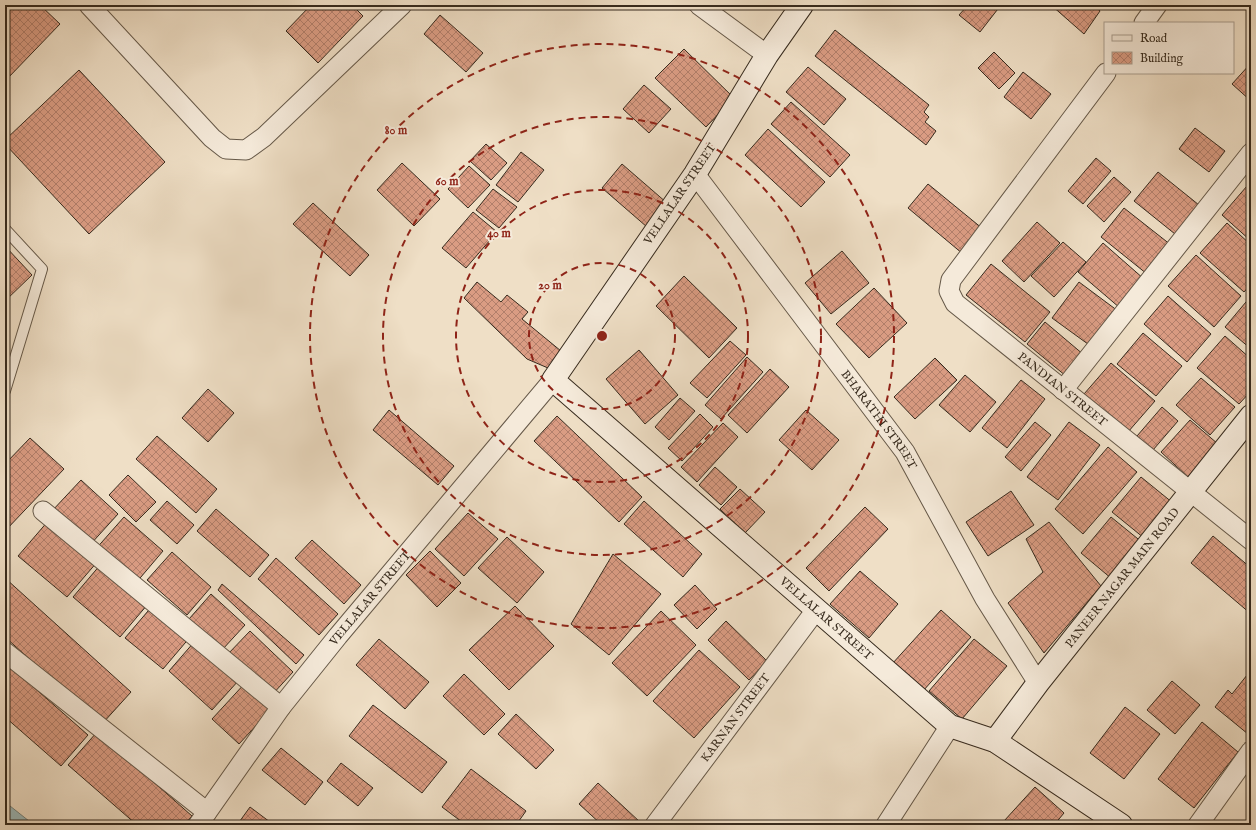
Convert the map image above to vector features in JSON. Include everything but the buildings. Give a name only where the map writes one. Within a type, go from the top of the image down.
[{"type":"street","points":[[97,8],[212,138],[226,149],[246,150],[264,137],[402,5]]},
{"type":"street","points":[[699,5],[768,55]]},
{"type":"street","name":"VELLALAR STREET","points":[[203,818],[276,702],[338,636],[553,380],[695,174],[768,55],[802,5]]},
{"type":"street","points":[[1145,22],[1157,5]]},
{"type":"street","name":"PANDIAN STREET","points":[[1105,74],[951,280],[949,290],[955,303],[1189,492],[1251,540]]},
{"type":"street","points":[[1063,390],[1251,153]]},
{"type":"street","name":"BHARATHI STREET","points":[[695,174],[905,452],[985,599],[1038,683]]},
{"type":"street","name":"VELLALAR STREET","points":[[553,380],[950,726],[995,741],[1121,825]]},
{"type":"street","name":"PANEER NAGAR MAIN ROAD","points":[[995,741],[1038,683],[1251,416]]},
{"type":"street","points":[[42,511],[276,702]]},
{"type":"street","name":"KARNAN STREET","points":[[655,825],[816,610]]},
{"type":"street","points":[[5,652],[203,818]]},
{"type":"street","points":[[886,825],[950,726]]},
{"type":"street","points":[[1198,825],[1251,751]]},
{"type":"lane","points":[[5,229],[42,269],[5,391]]},
{"type":"water","points":[[5,802],[34,825],[5,825]]}]
